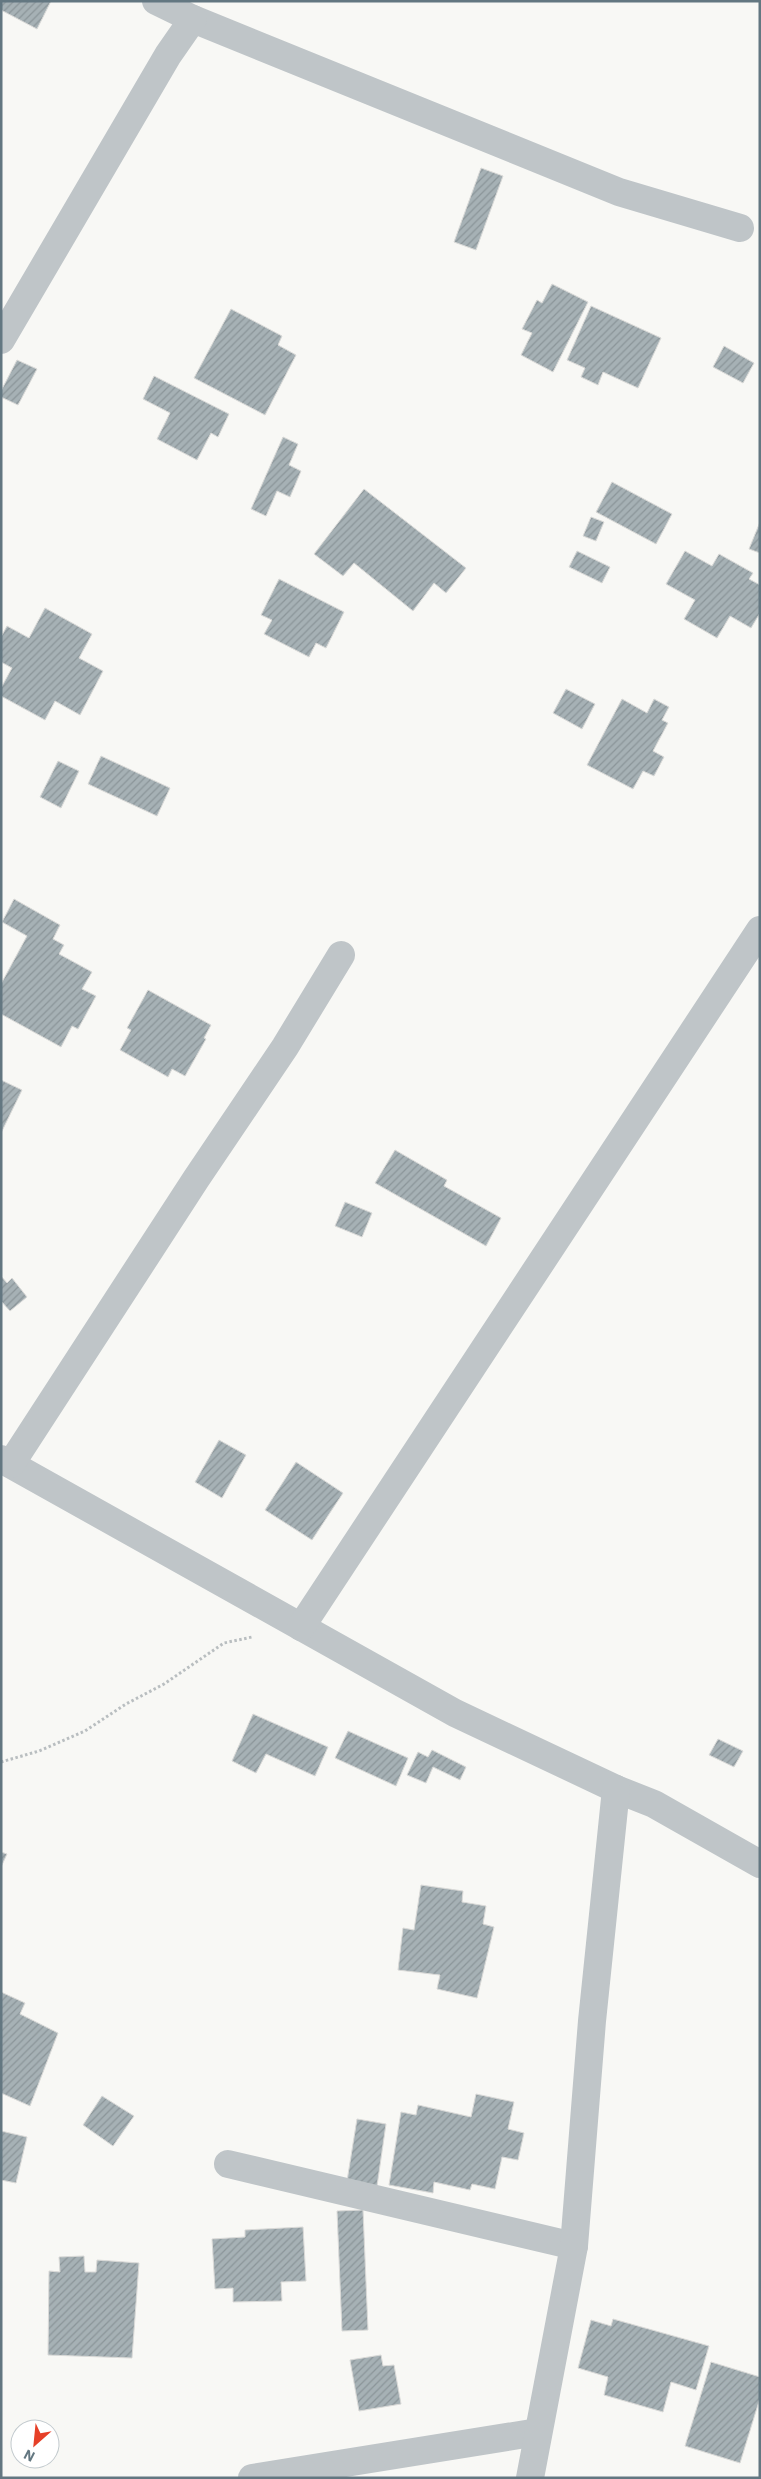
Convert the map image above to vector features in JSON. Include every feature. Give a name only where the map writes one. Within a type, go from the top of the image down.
[{"type":"street","points":[[156,1],[193,19],[619,192],[740,228]]},
{"type":"street","points":[[1,340],[163,63],[193,19]]},
{"type":"street","points":[[301,1627],[760,930]]},
{"type":"street","points":[[341,955],[285,1047],[6,1462],[455,1713],[616,1789],[654,1804],[760,1864]]},
{"type":"street","points":[[530,2478],[574,2246],[592,2021],[616,1789]]},
{"type":"street","points":[[228,2164],[574,2246]]},
{"type":"street","points":[[252,2478],[538,2432]]},
{"type":"path","points":[[1,1762],[39,1751],[85,1731],[126,1704],[164,1684],[224,1643],[253,1637]]},
{"type":"building","points":[[1,1],[51,1],[37,29],[1,10]]},
{"type":"building","points":[[481,168],[503,176],[476,250],[454,242]]},
{"type":"building","points":[[552,284],[588,302],[553,372],[521,355],[532,333],[522,329],[537,300],[542,303]]},
{"type":"building","points":[[591,306],[661,338],[638,388],[603,372],[598,385],[581,377],[585,368],[567,360]]},
{"type":"building","points":[[231,309],[282,336],[278,345],[296,355],[265,415],[194,378]]},
{"type":"building","points":[[724,346],[754,363],[743,383],[713,367]]},
{"type":"building","points":[[17,360],[37,369],[18,405],[1,397],[1,391]]},
{"type":"building","points":[[154,376],[229,414],[218,437],[211,433],[197,460],[157,439],[170,413],[143,399]]},
{"type":"building","points":[[283,437],[298,444],[289,465],[301,471],[290,497],[277,491],[266,516],[251,509]]},
{"type":"building","points":[[612,482],[672,514],[656,544],[596,512]]},
{"type":"building","points":[[364,489],[466,568],[446,593],[434,583],[413,611],[354,563],[343,576],[314,554]]},
{"type":"building","points":[[591,517],[604,522],[596,541],[583,536]]},
{"type":"building","points":[[760,522],[760,553],[749,549]]},
{"type":"building","points":[[577,551],[610,567],[602,583],[569,567]]},
{"type":"building","points":[[685,551],[712,566],[719,554],[753,573],[749,579],[760,585],[760,613],[751,628],[730,616],[717,638],[684,619],[695,600],[666,584]]},
{"type":"building","points":[[279,579],[344,612],[326,648],[316,643],[309,657],[264,634],[272,620],[261,615]]},
{"type":"building","points":[[45,608],[92,634],[79,658],[103,671],[80,715],[55,701],[45,720],[1,696],[1,688],[12,668],[1,662],[1,637],[7,626],[29,638]]},
{"type":"building","points":[[566,689],[595,704],[582,729],[553,713]]},
{"type":"building","points":[[622,699],[647,713],[654,699],[669,707],[662,720],[668,723],[653,751],[664,757],[654,776],[643,771],[633,789],[587,765]]},
{"type":"building","points":[[101,756],[170,788],[157,816],[88,784]]},
{"type":"building","points":[[58,761],[79,771],[61,808],[40,797]]},
{"type":"building","points":[[14,899],[60,925],[53,939],[64,945],[59,954],[92,972],[82,989],[96,996],[78,1029],[72,1026],[61,1047],[1,1014],[1,984],[27,936],[2,922]]},
{"type":"building","points":[[148,990],[211,1025],[204,1038],[206,1039],[185,1076],[172,1069],[168,1077],[120,1050],[131,1030],[127,1028]]},
{"type":"building","points":[[1,1080],[22,1090],[1,1133]]},
{"type":"building","points":[[395,1150],[447,1180],[444,1186],[501,1218],[486,1246],[375,1183]]},
{"type":"building","points":[[345,1202],[372,1213],[362,1237],[335,1226]]},
{"type":"building","points":[[1,1276],[7,1283],[12,1278],[27,1297],[10,1311],[1,1301]]},
{"type":"building","points":[[219,1440],[246,1455],[222,1498],[195,1482]]},
{"type":"building","points":[[296,1462],[343,1493],[312,1540],[265,1510]]},
{"type":"building","points":[[253,1714],[328,1747],[315,1776],[266,1754],[256,1773],[232,1761]]},
{"type":"building","points":[[348,1731],[408,1758],[396,1786],[335,1758]]},
{"type":"building","points":[[718,1739],[743,1751],[734,1767],[709,1755]]},
{"type":"building","points":[[432,1750],[466,1767],[460,1780],[433,1767],[426,1783],[407,1775],[418,1752],[428,1757]]},
{"type":"building","points":[[1,1852],[7,1854],[1,1867]]},
{"type":"building","points":[[421,1885],[463,1891],[462,1902],[486,1906],[483,1924],[494,1927],[477,1998],[437,1989],[440,1975],[398,1970],[403,1928],[414,1930]]},
{"type":"building","points":[[1,1992],[25,2003],[20,2014],[58,2033],[30,2106],[1,2093]]},
{"type":"building","points":[[476,2094],[514,2102],[508,2129],[524,2133],[518,2160],[502,2157],[495,2189],[472,2184],[470,2190],[434,2182],[433,2193],[389,2185],[401,2112],[416,2115],[418,2105],[471,2117]]},
{"type":"building","points":[[102,2096],[134,2116],[113,2146],[83,2125]]},
{"type":"building","points":[[357,2119],[386,2124],[377,2186],[347,2181]]},
{"type":"building","points":[[1,2131],[27,2137],[16,2183],[1,2180]]},
{"type":"building","points":[[363,2210],[368,2330],[342,2331],[337,2211]]},
{"type":"building","points":[[303,2227],[306,2281],[281,2282],[282,2301],[233,2302],[233,2288],[215,2289],[212,2239],[245,2237],[245,2230]]},
{"type":"building","points":[[84,2256],[85,2272],[96,2272],[97,2260],[139,2263],[132,2358],[48,2355],[49,2271],[60,2272],[59,2257]]},
{"type":"building","points":[[613,2319],[709,2346],[696,2390],[671,2382],[663,2412],[604,2395],[608,2377],[578,2368],[591,2320],[611,2326]]},
{"type":"building","points":[[381,2355],[383,2366],[394,2365],[401,2404],[359,2411],[350,2360]]},
{"type":"building","points":[[711,2362],[760,2377],[760,2398],[740,2463],[685,2446]]}]
